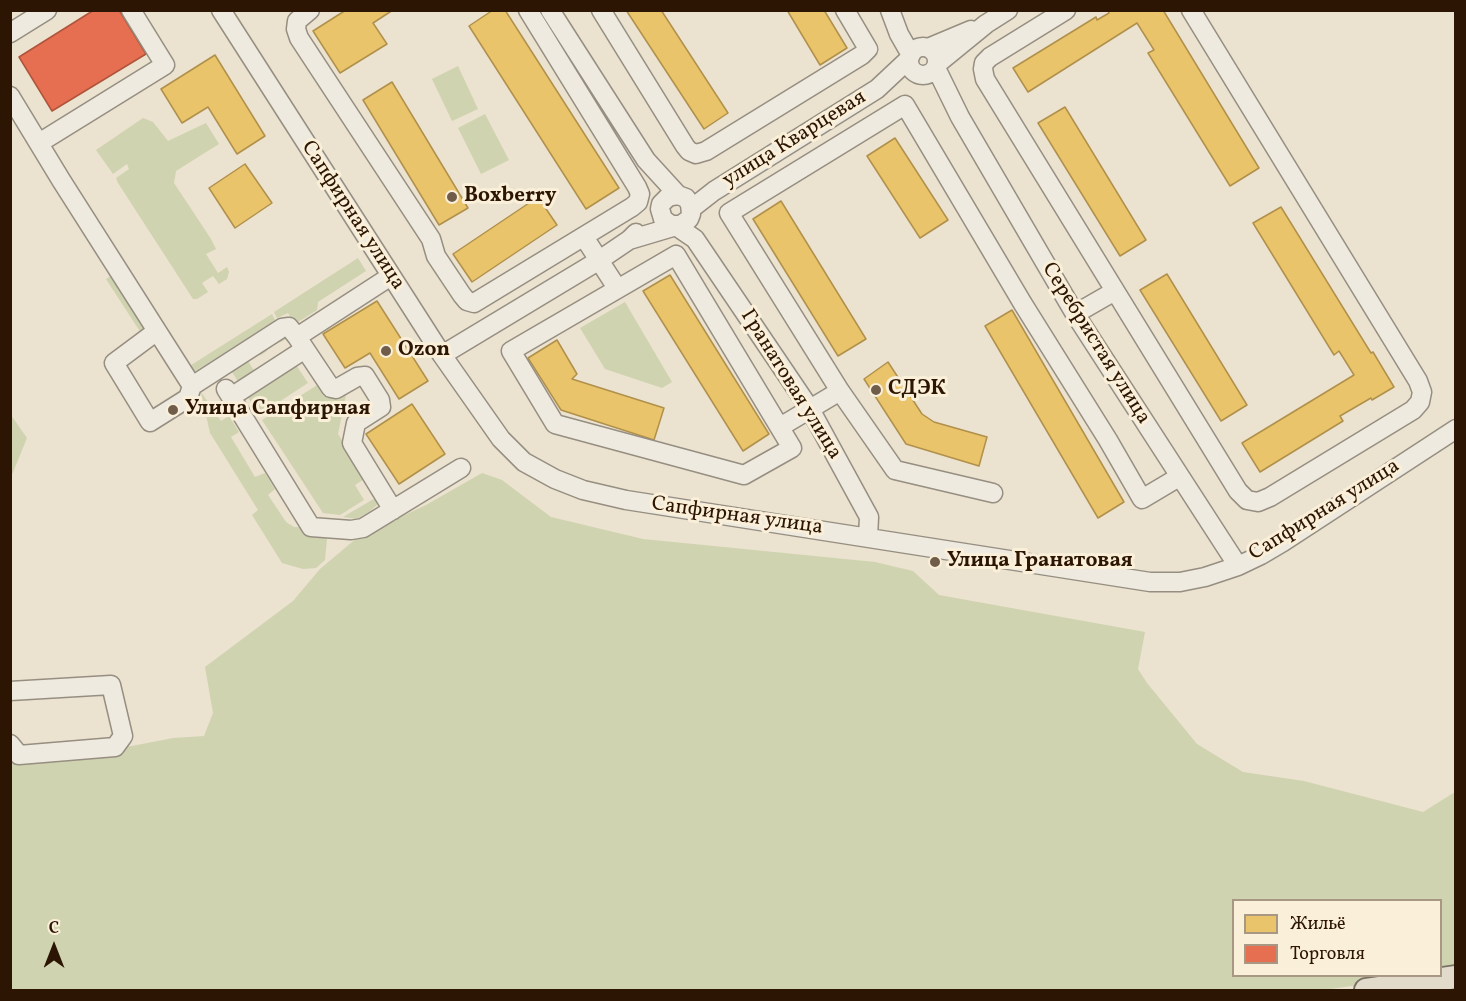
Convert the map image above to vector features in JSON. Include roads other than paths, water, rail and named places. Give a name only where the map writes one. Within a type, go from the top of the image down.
[{"type":"main road","points":[[1366,990],[1455,977]]},
{"type":"street","points":[[10,33],[47,10]]},
{"type":"street","points":[[39,143],[165,65],[132,10]]},
{"type":"street","points":[[310,10],[297,21],[296,29],[299,38],[430,239],[436,256],[466,301],[474,303],[632,207],[638,202],[640,194],[528,10]]},
{"type":"street","points":[[550,10],[646,160],[686,204],[685,223],[629,240]]},
{"type":"street","points":[[601,10],[684,146],[689,152],[696,154],[706,151],[861,56],[868,49],[845,10]]},
{"type":"street","name":"Серебристая улица","points":[[892,10],[899,34],[923,61],[937,96],[960,117],[1075,314],[1238,566]]},
{"type":"street","points":[[923,61],[1008,10]]},
{"type":"street","points":[[1066,10],[990,57],[984,63],[985,78],[1238,491],[1247,500],[1258,502],[1270,497],[1413,410],[1420,402],[1422,392],[1418,381],[1191,10]]},
{"type":"street","name":"Сапфирная улица","points":[[226,12],[391,276],[442,355],[501,439],[524,462],[555,479],[583,490],[626,500],[1150,582],[1180,582],[1205,577],[1238,566],[1283,542],[1455,429]]},
{"type":"street","name":"улица Кварцевая","points":[[686,204],[714,191],[923,61]]},
{"type":"street","points":[[10,96],[192,386]]},
{"type":"street","points":[[993,493],[895,470],[840,391],[729,213],[905,105],[1142,499],[1179,477]]},
{"type":"street","points":[[646,160],[663,219],[666,223],[676,226]]},
{"type":"street","points":[[442,355],[629,240],[668,197],[686,204]]},
{"type":"street","name":"Гранатовая улица","points":[[686,204],[694,238],[810,409],[869,516],[868,537]]},
{"type":"street","name":"Гранатовая улица","points":[[676,226],[694,238]]},
{"type":"street","points":[[584,237],[617,288]]},
{"type":"street","points":[[676,255],[792,448],[744,475],[555,424],[511,351],[617,288],[676,255]]},
{"type":"street","points":[[391,276],[229,393],[311,527],[358,529],[461,468]]},
{"type":"street","points":[[1075,314],[1115,291]]},
{"type":"street","points":[[157,331],[114,363],[150,422],[188,398],[192,386],[282,328],[289,327],[331,388],[336,389],[357,377],[365,376],[380,400],[381,407],[356,423],[352,442],[393,510]]},
{"type":"street","points":[[780,428],[840,391]]},
{"type":"street","points":[[10,691],[111,684],[123,736],[115,747],[19,755],[10,744]]},
{"type":"place","name":"Boxberry","points":[[452,197]]},
{"type":"place","name":"Ozon","points":[[386,351]]},
{"type":"place","name":"СДЭК","points":[[876,390]]},
{"type":"place","name":"Улица Сапфирная","points":[[173,410]]},
{"type":"place","name":"Улица Гранатовая","points":[[935,562]]}]
